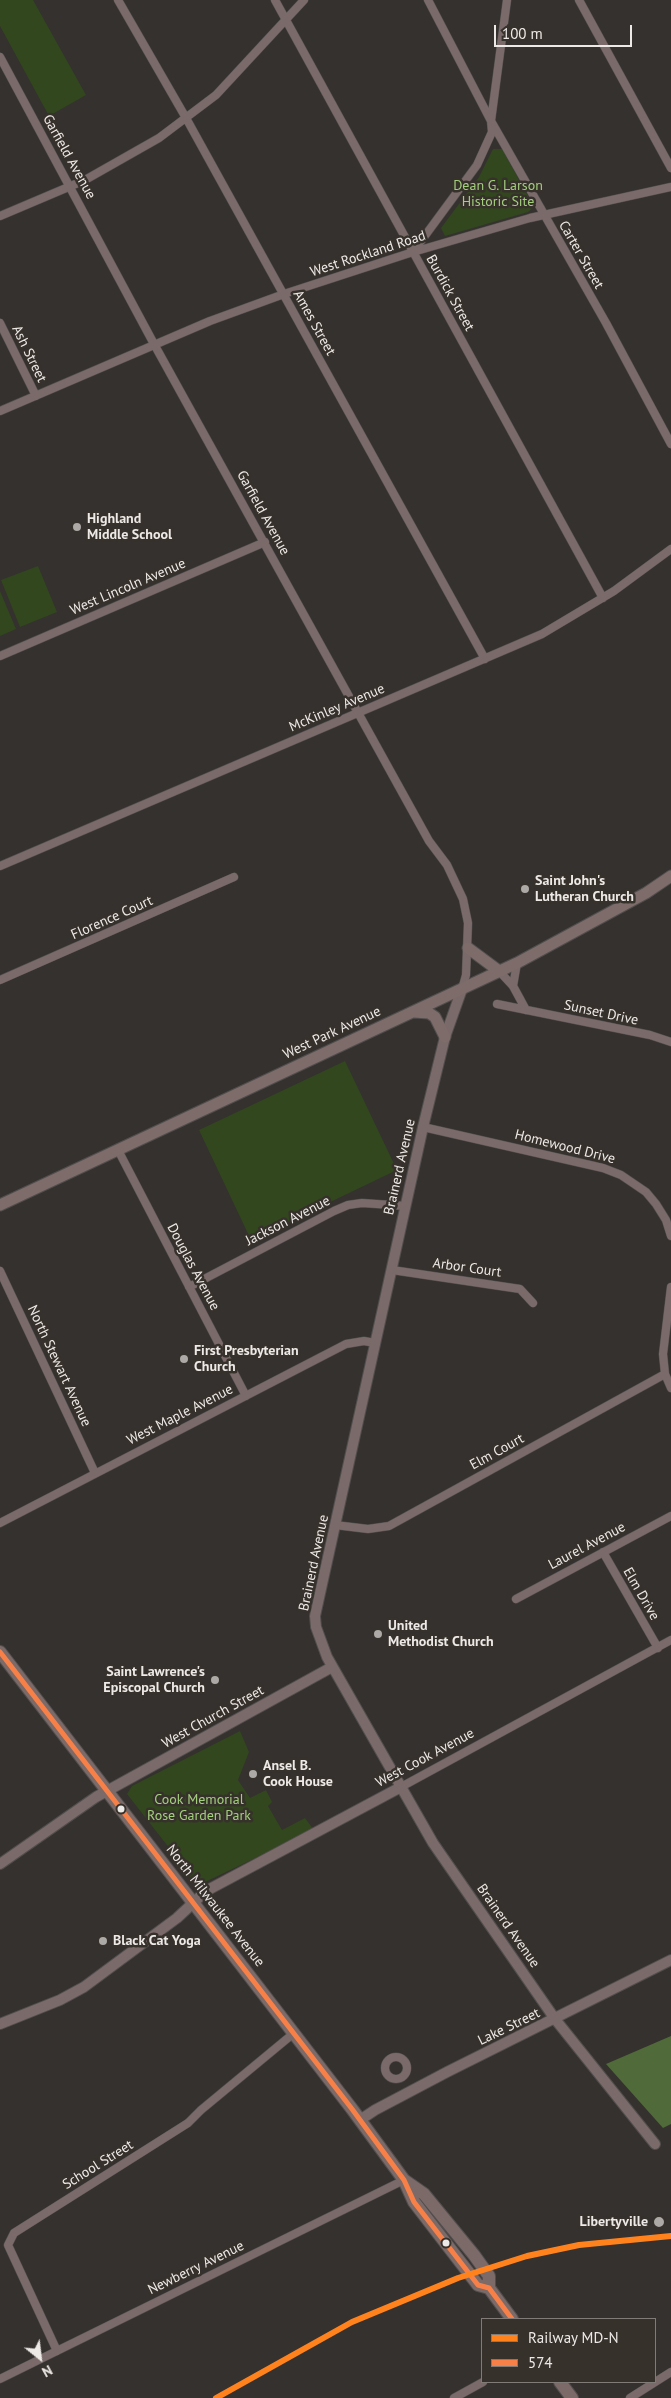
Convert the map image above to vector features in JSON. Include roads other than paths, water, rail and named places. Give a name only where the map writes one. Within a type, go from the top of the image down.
[{"type":"main road","name":"West Park Avenue","points":[[0,1205],[518,963],[646,893],[671,876]]},
{"type":"main road","points":[[468,948],[499,971]]},
{"type":"main road","points":[[412,1012],[429,1014],[435,1017],[446,1036]]},
{"type":"main road","name":"North Milwaukee Avenue","points":[[0,1652],[194,1902],[404,2180],[424,2194],[474,2255],[489,2276],[489,2288],[511,2318]]},
{"type":"main road","points":[[561,2383],[572,2398]]},
{"type":"street","name":"Ames Street","points":[[118,0],[186,118],[485,659]]},
{"type":"street","name":"Burdick Street","points":[[275,0],[603,598]]},
{"type":"street","points":[[0,216],[71,186],[121,162],[186,118],[216,94],[243,68],[304,0]]},
{"type":"street","name":"Carter Street","points":[[428,0],[491,120],[606,323],[671,444]]},
{"type":"street","points":[[413,252],[477,165],[492,132],[491,120],[507,0]]},
{"type":"street","points":[[579,0],[671,168]]},
{"type":"street","name":"Garfield Avenue","points":[[0,57],[71,186],[154,344],[428,840],[447,865],[463,898],[468,923],[466,975],[462,989]]},
{"type":"street","name":"West Rockland Road","points":[[0,411],[154,344],[284,294],[413,252],[544,216],[671,187]]},
{"type":"street","name":"Ash Street","points":[[0,323],[36,396]]},
{"type":"street","name":"West Lincoln Avenue","points":[[0,656],[265,542]]},
{"type":"street","name":"McKinley Avenue","points":[[0,866],[542,634],[603,598],[671,549]]},
{"type":"street","name":"Florence Court","points":[[0,980],[234,877]]},
{"type":"street","points":[[513,986],[518,963]]},
{"type":"street","points":[[499,971],[513,986],[526,1010]]},
{"type":"street","name":"Brainerd Avenue","points":[[462,989],[446,1036],[423,1127],[375,1343],[315,1616],[318,1638],[332,1667],[433,1842],[555,2019],[655,2144]]},
{"type":"street","name":"Sunset Drive","points":[[497,1004],[650,1035],[671,1042]]},
{"type":"street","name":"Homewood Drive","points":[[423,1127],[603,1168],[621,1175],[646,1192],[668,1218],[671,1236]]},
{"type":"street","name":"Douglas Avenue","points":[[118,1150],[246,1396]]},
{"type":"street","name":"Jackson Avenue","points":[[189,1288],[348,1205],[362,1202],[406,1206]]},
{"type":"street","name":"Arbor Court","points":[[392,1270],[520,1289],[533,1303]]},
{"type":"street","name":"North Stewart Avenue","points":[[0,1271],[95,1473]]},
{"type":"street","points":[[671,1287],[663,1354],[665,1374],[671,1388]]},
{"type":"street","name":"West Maple Avenue","points":[[0,1523],[346,1344],[364,1341],[375,1343]]},
{"type":"street","name":"Elm Court","points":[[336,1525],[368,1529],[390,1526],[665,1374]]},
{"type":"street","name":"Laurel Avenue","points":[[516,1599],[671,1516]]},
{"type":"street","name":"Elm Drive","points":[[603,1552],[658,1648]]},
{"type":"street","name":"West Cook Avenue","points":[[0,2024],[60,2000],[91,1983],[177,1918],[206,1891],[671,1640]]},
{"type":"street","name":"West Church Street","points":[[0,1864],[108,1790],[332,1667]]},
{"type":"street","name":"Lake Street","points":[[360,2120],[412,2090],[671,1960]]},
{"type":"street","name":"School Street","points":[[57,2351],[8,2245],[14,2233],[188,2123],[294,2033]]},
{"type":"street","points":[[404,2077],[412,2090]]},
{"type":"street","name":"Newberry Avenue","points":[[0,2379],[404,2180]]},
{"type":"street","points":[[656,2382],[671,2372]]},
{"type":"street","points":[[454,2398],[481,2383]]},
{"type":"street","points":[[630,2398],[654,2383]]},
{"type":"rail line","name":"MD-N","points":[[216,2398],[352,2322],[458,2278],[527,2256],[579,2245],[671,2236]]},
{"type":"place","name":"Highland Middle School","points":[[77,527]]},
{"type":"place","name":"Saint John's Lutheran Church","points":[[525,889]]},
{"type":"place","name":"First Presbyterian Church","points":[[184,1359]]},
{"type":"place","name":"United Methodist Church","points":[[378,1634]]},
{"type":"place","name":"Saint Lawrence's Episcopal Church","points":[[215,1680]]},
{"type":"place","name":"Ansel B. Cook House","points":[[253,1774]]},
{"type":"place","name":"Black Cat Yoga","points":[[103,1941]]},
{"type":"place","name":"Libertyville","points":[[659,2222]]},
{"type":"park label","name":"Dean G. Larson Historic Site","points":[[498,194]]},
{"type":"park label","name":"Cook Memorial Rose Garden Park","points":[[199,1808]]}]
